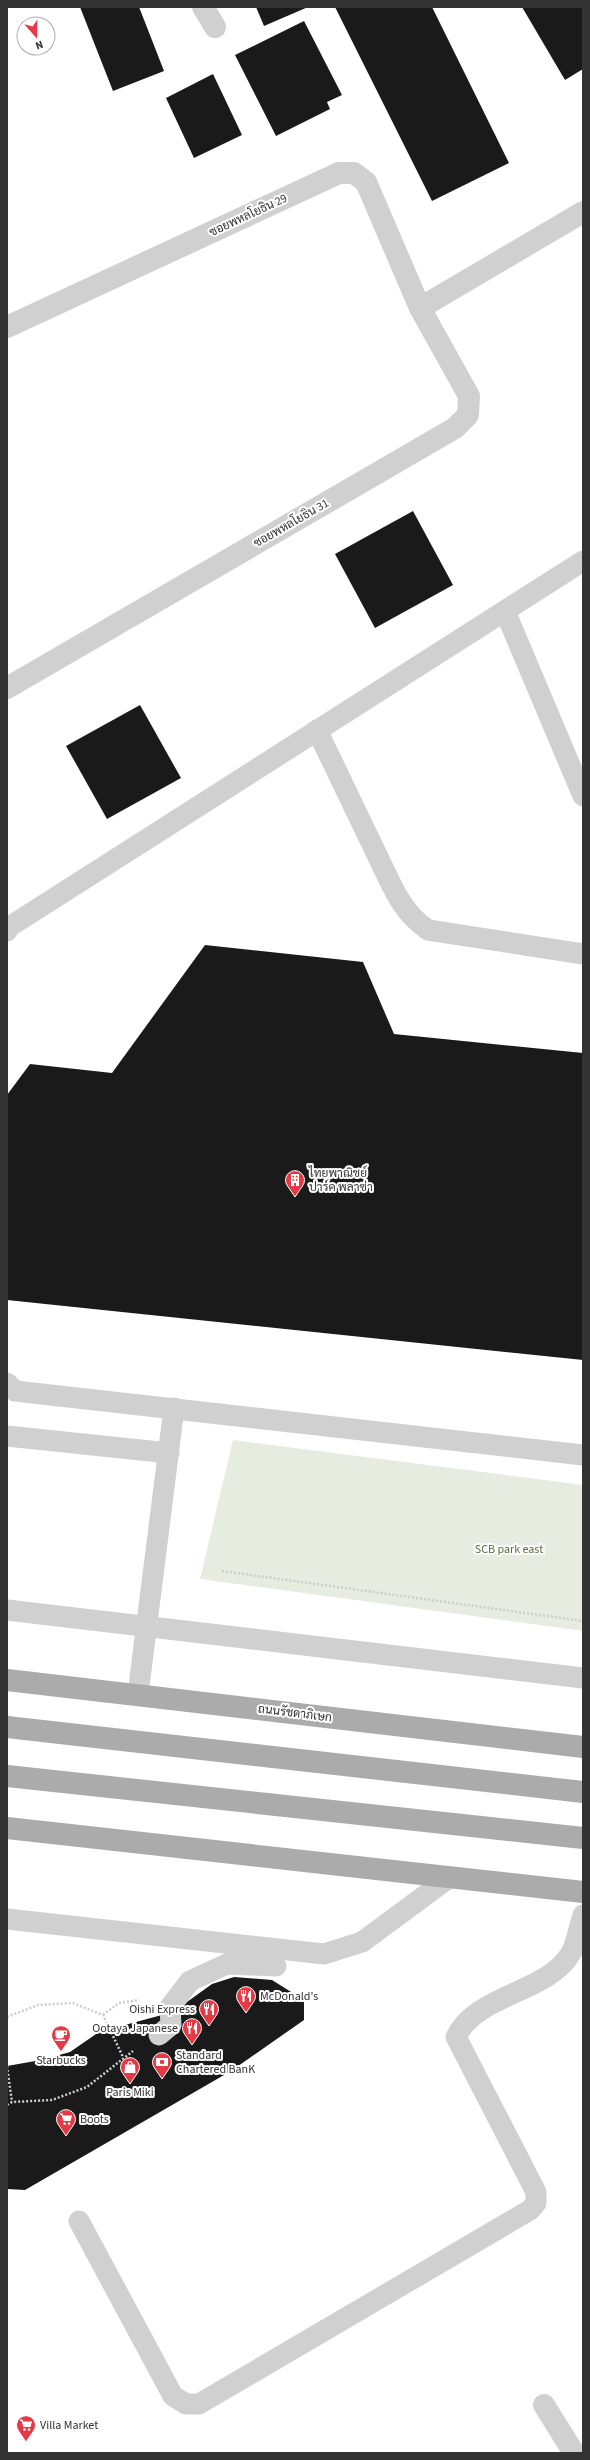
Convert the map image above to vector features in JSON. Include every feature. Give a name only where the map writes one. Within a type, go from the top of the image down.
[{"type":"main road","name":"ถนนรัชดาภิเษก","points":[[7,1680],[583,1746]]},
{"type":"main road","points":[[7,1728],[583,1792]]},
{"type":"main road","points":[[7,1776],[583,1838]]},
{"type":"main road","points":[[7,1828],[583,1892]]},
{"type":"street","points":[[203,7],[215,27]]},
{"type":"street","name":"ซอยพหลโยธิน 29","points":[[7,327],[338,173],[354,173],[366,182],[420,308]]},
{"type":"street","points":[[420,308],[583,212]]},
{"type":"street","name":"ซอยพหลโยธิน 31","points":[[7,688],[455,428],[468,415],[469,396],[420,308]]},
{"type":"street","points":[[544,2406],[574,2453]]},
{"type":"lane","points":[[7,931],[9,927],[583,561]]},
{"type":"lane","points":[[505,611],[583,796]]},
{"type":"lane","points":[[317,730],[402,906],[412,918],[428,930],[583,954]]},
{"type":"lane","points":[[7,1383],[15,1391],[583,1455]]},
{"type":"lane","points":[[138,1694],[148,1626],[174,1408]]},
{"type":"lane","points":[[7,1436],[169,1453]]},
{"type":"lane","points":[[7,1610],[583,1678]]},
{"type":"lane","points":[[7,1919],[324,1954],[362,1942],[450,1877]]},
{"type":"lane","points":[[79,2221],[173,2396],[186,2404],[198,2404],[530,2210],[536,2203],[536,2192],[456,2037],[469,2018],[557,1969],[571,1953],[583,1915]]},
{"type":"lane","points":[[158,2034],[171,2025],[170,2007],[190,1981],[228,1964],[276,1966]]},
{"type":"path","points":[[222,1571],[583,1620]]},
{"type":"path","points":[[7,2105],[12,2102],[52,2100],[87,2087],[123,2057],[158,2034],[152,2016],[138,1998],[119,2003],[103,2015]]},
{"type":"path","points":[[7,2017],[38,2005],[73,2003],[103,2015],[123,2057]]},
{"type":"path","points":[[7,2066],[12,2102]]},
{"type":"green space","name":"SCB park east","points":[[233,1440],[583,1485],[583,1631],[200,1579]]},
{"type":"building","points":[[80,7],[139,7],[164,71],[113,91]]},
{"type":"building","points":[[256,7],[308,7],[264,26]]},
{"type":"building","points":[[335,7],[432,7],[509,163],[432,201]]},
{"type":"building","points":[[522,7],[583,7],[583,69],[565,80]]},
{"type":"building","points":[[304,21],[342,95],[327,102],[330,109],[276,136],[235,55]]},
{"type":"building","points":[[213,74],[242,135],[194,158],[166,98]]},
{"type":"building","points":[[413,511],[453,585],[375,628],[335,554]]},
{"type":"building","points":[[140,705],[181,778],[107,819],[66,746]]},
{"type":"building","name":"ไทยพาณิชย์ ปาร์ค พลาซ่า","points":[[205,945],[363,962],[394,1034],[583,1053],[583,1360],[7,1300],[7,1095],[30,1064],[112,1073]]},
{"type":"building","points":[[234,1977],[272,1980],[304,2000],[304,2020],[231,2071],[25,2190],[7,2189],[7,2066],[41,2060],[70,2052],[99,2032],[173,2012],[212,1984]]},
{"type":"place","name":"ไทยพาณิชย์ ปาร์ค พลาซ่า","points":[[295,1197]]},
{"type":"place","name":"McDonald's","points":[[246,2013]]},
{"type":"place","name":"Oishi Express","points":[[209,2026]]},
{"type":"place","name":"Ootaya Japanese","points":[[192,2045]]},
{"type":"place","name":"Starbucks","points":[[61,2052]]},
{"type":"place","name":"Standard Chartered BanK","points":[[162,2079]]},
{"type":"place","name":"Paris Miki","points":[[130,2084]]},
{"type":"place","name":"Boots","points":[[66,2136]]},
{"type":"place","name":"Villa Market","points":[[26,2442]]}]
